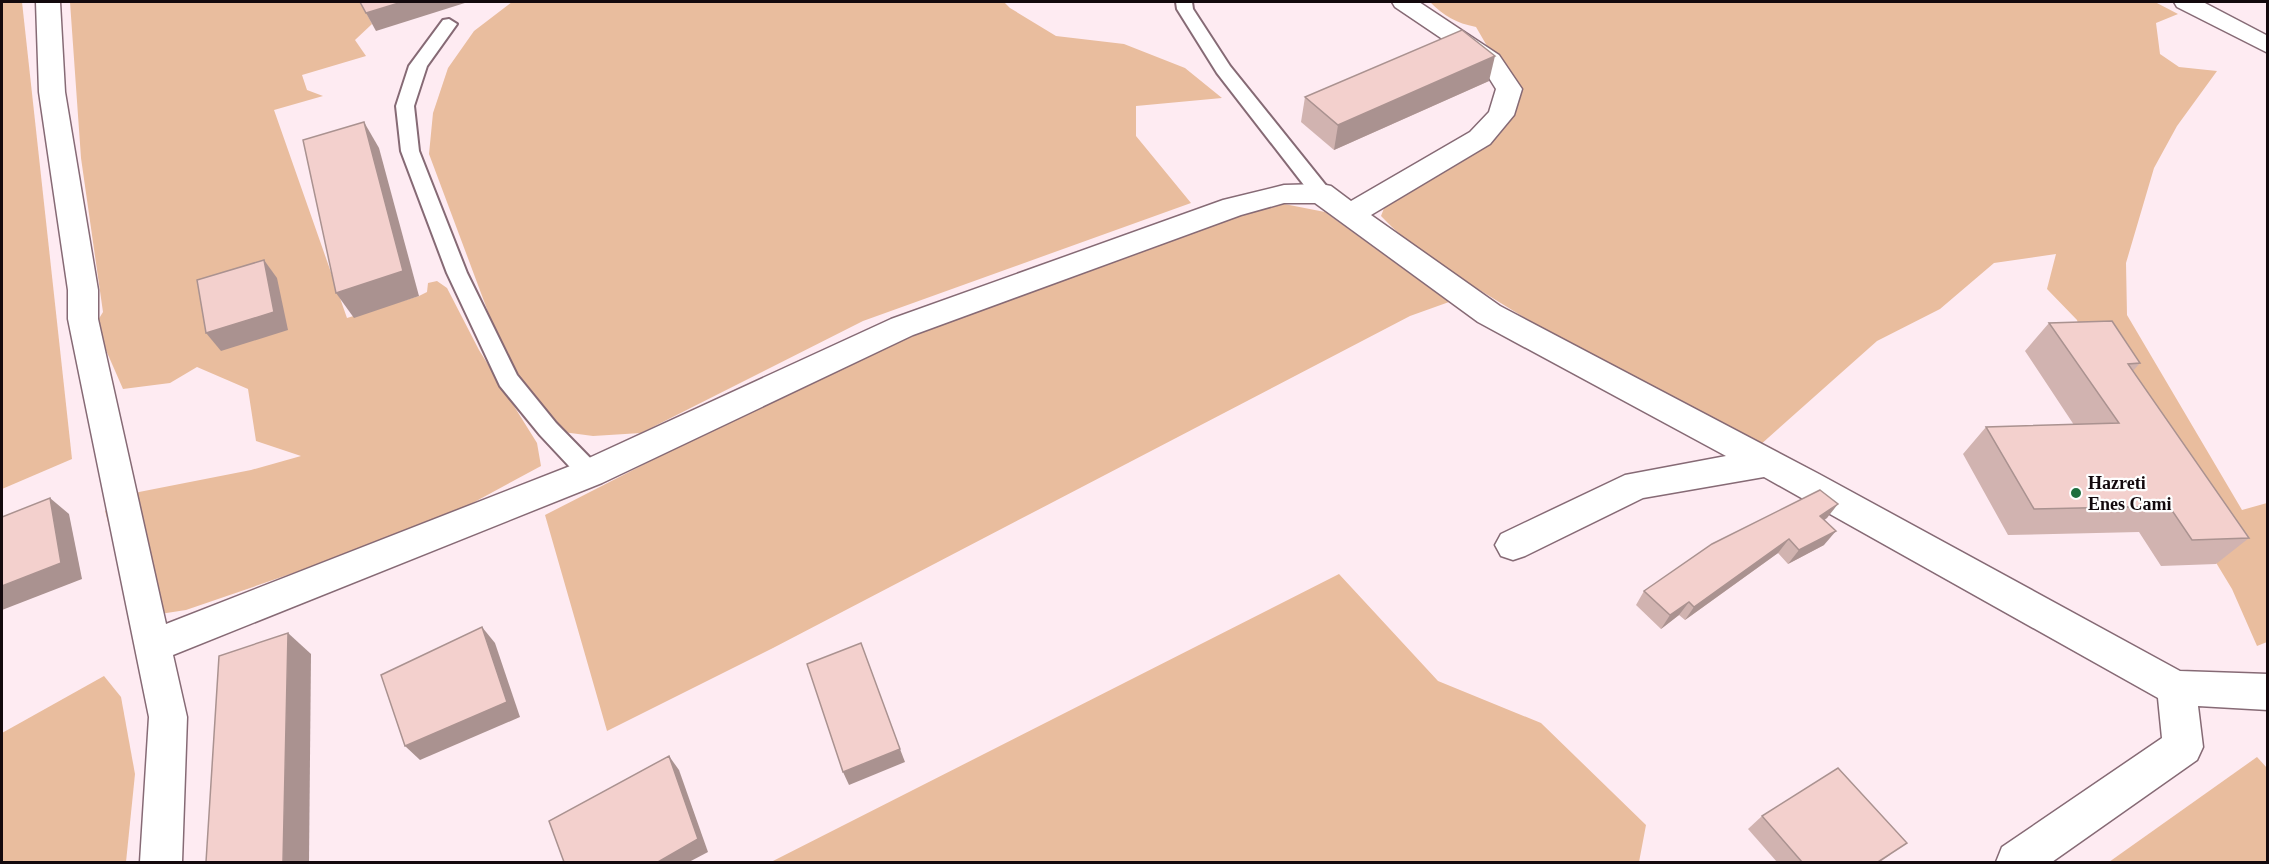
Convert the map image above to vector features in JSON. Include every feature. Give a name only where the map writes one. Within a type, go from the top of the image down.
[{"type":"street","points":[[48,2],[51,92],[82,290],[83,319],[151,647],[168,717],[161,862]]},
{"type":"street","points":[[1350,214],[1480,138],[1502,115],[1509,89],[1490,60],[1404,2]]},
{"type":"street","points":[[2186,2],[2268,46]]},
{"type":"street","points":[[151,647],[590,473],[902,327],[1233,207],[1284,194],[1321,193],[1489,314],[2176,688],[2268,692]]},
{"type":"street","points":[[1513,545],[1637,485],[1768,464]]},
{"type":"street","points":[[2017,862],[2183,747],[2176,688]]},
{"type":"lane","points":[[1184,2],[1185,9],[1223,69],[1321,193]]},
{"type":"lane","points":[[449,24],[418,66],[405,106],[410,151],[457,273],[508,380],[548,429],[590,473]]},
{"type":"shaded area","points":[[2,2],[22,2],[72,459],[2,489]]},
{"type":"shaded area","points":[[70,2],[361,2],[372,24],[355,40],[366,56],[302,75],[307,90],[323,96],[274,110],[347,318],[419,296],[427,292],[428,283],[437,281],[447,288],[479,350],[537,443],[541,466],[456,512],[363,549],[186,610],[160,614],[119,563],[105,511],[139,492],[251,470],[301,456],[256,441],[248,389],[197,367],[170,383],[123,389],[95,325],[103,312],[81,158]]},
{"type":"shaded area","points":[[512,2],[1004,2],[1056,36],[1124,44],[1185,68],[1222,98],[1136,106],[1136,136],[1191,203],[863,321],[641,433],[593,436],[563,432],[512,376],[429,154],[433,113],[448,68],[474,31]]},
{"type":"shaded area","points":[[1430,2],[2155,2],[2178,14],[2156,23],[2160,54],[2179,67],[2217,71],[2177,126],[2154,168],[2126,263],[2127,315],[2242,510],[2267,503],[2267,642],[2257,646],[2232,589],[2087,350],[2077,320],[2047,289],[2056,254],[1994,263],[1940,309],[1877,341],[1759,446],[1563,340],[1468,283],[1422,252],[1381,216],[1388,198],[1500,134],[1519,101],[1476,27],[1451,18]]},
{"type":"shaded area","points":[[1274,202],[1325,212],[1449,302],[1410,316],[773,648],[607,731],[545,515],[852,358]]},
{"type":"shaded area","points":[[1339,574],[1438,681],[1541,723],[1646,825],[1639,862],[771,862]]},
{"type":"shaded area","points":[[104,676],[121,697],[135,774],[126,862],[2,862],[2,733]]},
{"type":"shaded area","points":[[2257,757],[2267,768],[2267,862],[2109,862]]},
{"type":"building","points":[[360,2],[402,2],[366,13]]},
{"type":"building","points":[[1462,30],[1495,56],[1338,125],[1305,97]]},
{"type":"building","points":[[364,122],[403,271],[336,293],[303,140]]},
{"type":"building","points":[[264,260],[274,312],[206,333],[197,280]]},
{"type":"building","points":[[2112,321],[2140,363],[2128,364],[2249,538],[2192,540],[2169,506],[2034,509],[1986,427],[2119,423],[2049,323]]},
{"type":"building","points":[[1820,490],[1838,504],[1820,516],[1836,531],[1799,550],[1789,539],[1694,607],[1689,602],[1670,615],[1644,591],[1712,544]]},
{"type":"building","points":[[50,498],[61,563],[2,586],[2,517]]},
{"type":"building","points":[[482,627],[507,702],[405,746],[381,675]]},
{"type":"building","points":[[288,633],[283,862],[206,862],[219,656]]},
{"type":"building","points":[[861,643],[900,749],[843,772],[807,664]]},
{"type":"building","points":[[669,756],[698,839],[658,862],[564,862],[549,821]]},
{"type":"building","points":[[1838,768],[1907,843],[1878,862],[1802,862],[1762,816]]},
{"type":"place","name":"Hazreti Enes Cami","points":[[2076,493]]}]
